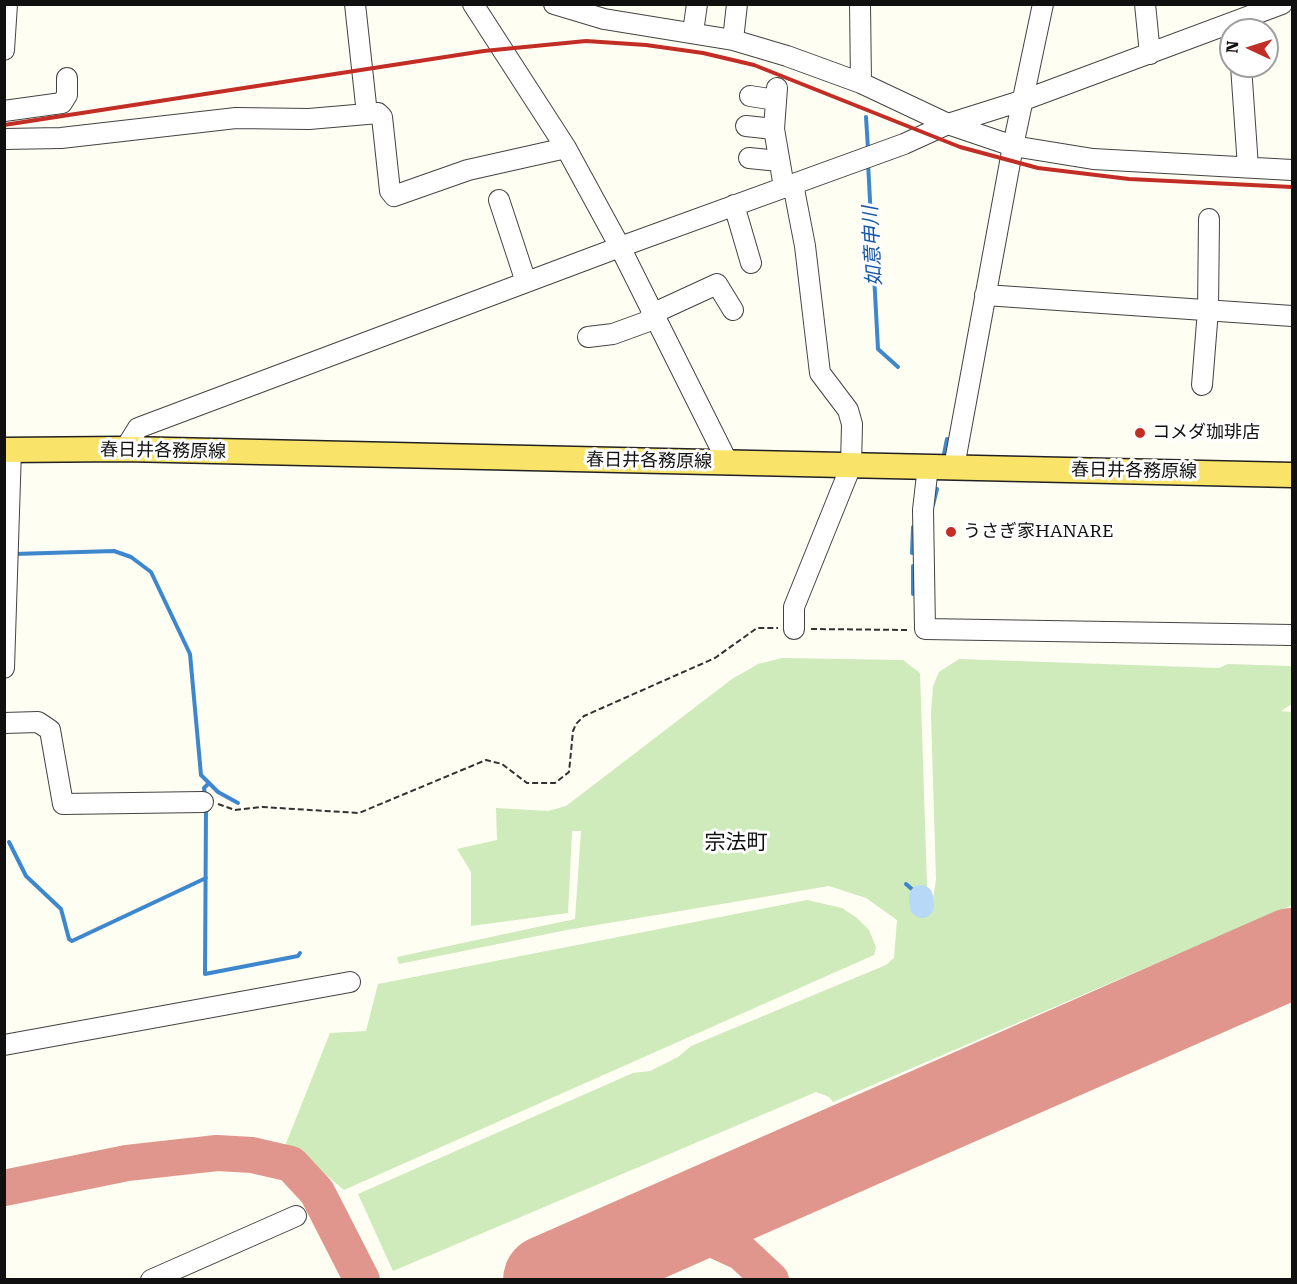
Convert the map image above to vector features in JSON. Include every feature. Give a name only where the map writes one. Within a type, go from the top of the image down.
[{"type":"main road","name":"春日井各務原線","points":[[8,450],[125,449],[1293,475]]},
{"type":"street","points":[[4,50],[8,4]]},
{"type":"street","points":[[356,4],[367,114]]},
{"type":"street","points":[[473,4],[566,148],[621,247],[728,463]]},
{"type":"street","points":[[555,4],[605,12],[733,40],[787,56],[861,83],[948,124],[1013,146],[1093,159],[1293,170]]},
{"type":"street","points":[[693,32],[697,4]]},
{"type":"street","points":[[733,40],[738,4]]},
{"type":"street","points":[[860,4],[861,83]]},
{"type":"street","points":[[954,467],[1013,146],[1043,4]]},
{"type":"street","points":[[1146,4],[1150,54]]},
{"type":"street","points":[[1241,18],[1282,4]]},
{"type":"street","points":[[125,449],[138,428],[869,156],[948,124],[1024,100],[1219,27]]},
{"type":"street","points":[[4,111],[62,103],[67,95],[67,78]]},
{"type":"street","points":[[1242,78],[1248,167]]},
{"type":"street","points":[[750,96],[776,94],[774,129],[779,161],[805,246],[820,373],[848,410],[852,424],[850,466],[794,607],[794,628]]},
{"type":"street","points":[[4,140],[61,138],[236,117],[309,119],[378,113],[382,117],[390,191],[394,196],[468,170],[566,148]]},
{"type":"street","points":[[746,126],[774,129]]},
{"type":"street","points":[[749,158],[779,161]]},
{"type":"street","points":[[499,200],[526,282]]},
{"type":"street","points":[[734,205],[751,263]]},
{"type":"street","points":[[1202,385],[1208,310],[1209,219]]},
{"type":"street","points":[[588,337],[614,334],[646,322],[654,313],[717,284],[733,310]]},
{"type":"street","points":[[985,295],[1293,316]]},
{"type":"street","points":[[4,668],[8,450]]},
{"type":"street","points":[[928,466],[923,510],[925,629],[1293,635]]},
{"type":"street","points":[[4,723],[38,722],[50,730],[63,804],[203,802]]},
{"type":"street","points":[[4,1045],[350,982]]},
{"type":"street","points":[[151,1280],[296,1216]]},
{"type":"path","points":[[203,802],[215,803],[236,810],[262,807],[359,813],[486,760],[502,764],[527,783],[555,783],[569,772],[573,731],[584,716],[715,658],[757,628],[925,629]]},
{"type":"green space","points":[[782,658],[903,660],[920,673],[927,885],[925,896],[933,898],[936,880],[931,714],[933,686],[939,672],[959,659],[1219,668],[1228,664],[1292,666],[1292,704],[1281,711],[1292,712],[1292,905],[833,1102],[829,1097],[816,1092],[393,1271],[358,1194],[633,1073],[650,1071],[678,1057],[691,1046],[886,965],[894,958],[897,920],[866,898],[829,886],[567,930],[399,964],[397,957],[575,919],[581,831],[572,831],[568,913],[471,926],[471,872],[457,849],[497,840],[496,808],[548,811],[566,806],[732,679],[758,664]]},
{"type":"green space","points":[[807,900],[842,908],[857,918],[869,930],[876,947],[874,955],[344,1190],[313,1164],[285,1146],[330,1033],[366,1031],[378,984]]},
{"type":"waterway","name":"如意申川","points":[[866,117],[868,149]]},
{"type":"waterway","name":"如意申川","points":[[868,163],[878,349],[898,367]]},
{"type":"waterway","name":"如意申川","points":[[944,454],[947,439]]},
{"type":"waterway","name":"如意申川","points":[[933,505],[937,489]]},
{"type":"waterway","name":"如意申川","points":[[912,553],[913,527]]},
{"type":"waterway","points":[[14,554],[114,551],[131,557],[151,572],[190,654],[201,775],[218,792],[238,803]]},
{"type":"waterway","name":"如意申川","points":[[913,566],[913,594]]},
{"type":"waterway","points":[[205,796],[204,788],[208,784]]},
{"type":"waterway","points":[[206,807],[205,974],[298,956],[300,953]]},
{"type":"waterway","points":[[9,842],[26,876],[61,909],[69,939],[72,941],[206,878]]},
{"type":"waterway","points":[[906,884],[921,897]]},
{"type":"waterway","name":"如意申川","points":[[921,897],[922,906]]},
{"type":"taxiway","points":[[4,1188],[127,1163],[217,1153],[252,1155],[291,1164],[317,1192],[362,1280]]},
{"type":"taxiway","points":[[673,1226],[705,1236],[742,1253],[771,1280]]},
{"type":"runway","points":[[548,1280],[1292,953]]},
{"type":"railway","points":[[4,125],[484,51],[586,41],[646,45],[703,53],[754,65],[960,147],[1038,168],[1129,179],[1292,187]]},
{"type":"place","name":"コメダ珈琲店","points":[[1140,433]]},
{"type":"place","name":"うさぎ家HANARE","points":[[951,532]]},
{"type":"district","name":"宗法町","points":[[736,843]]}]
